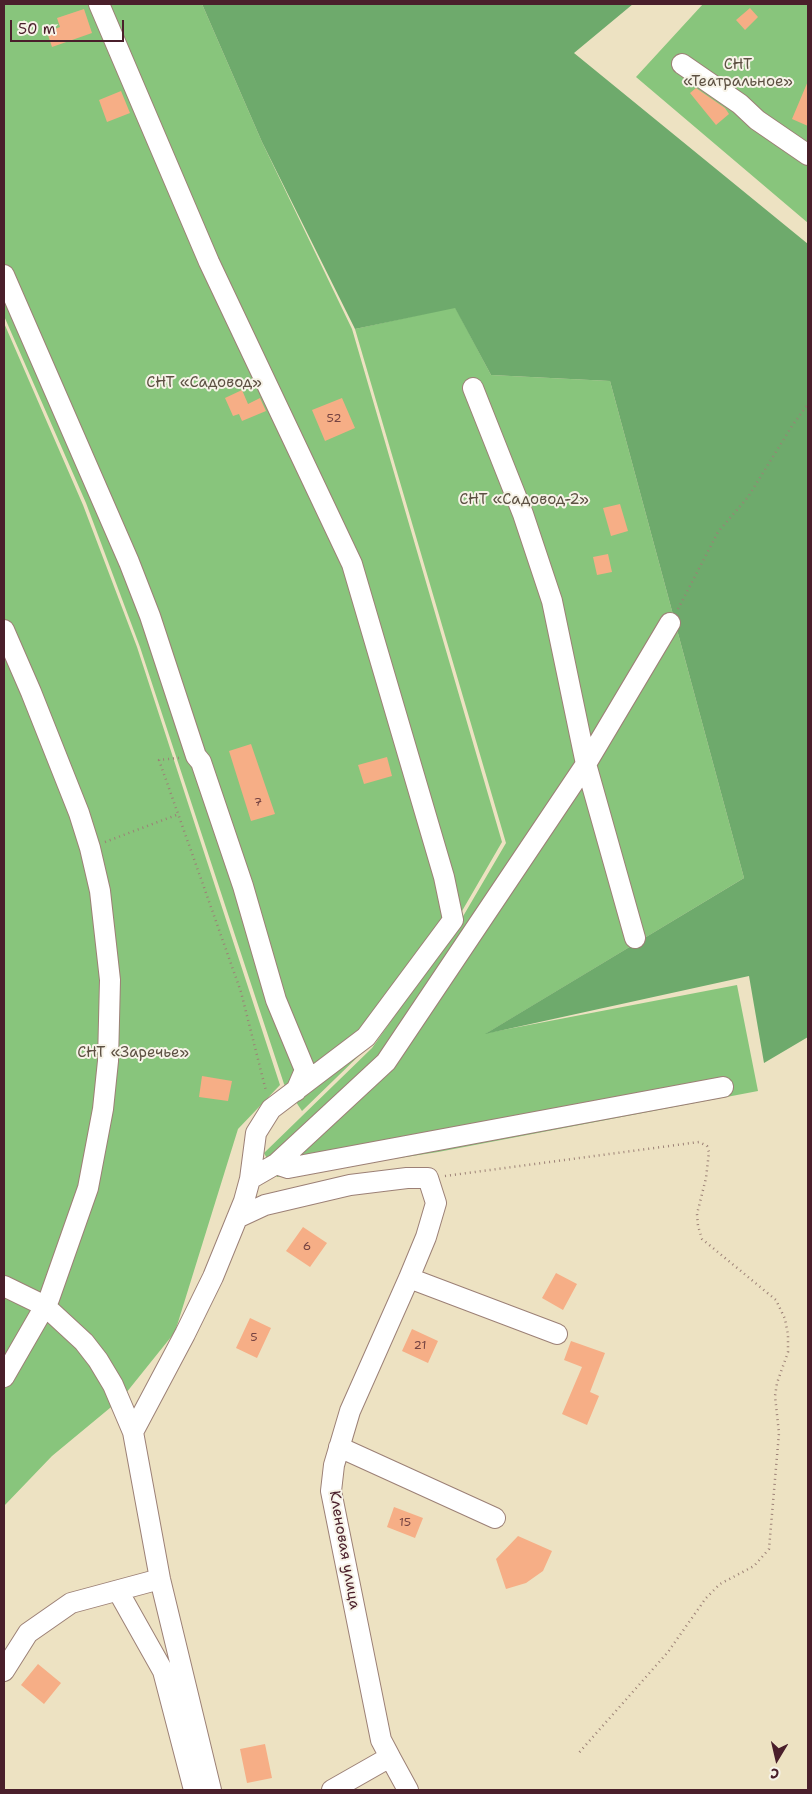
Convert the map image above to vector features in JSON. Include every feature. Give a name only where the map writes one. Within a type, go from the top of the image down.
[{"type":"street","points":[[100,4],[209,262],[352,564],[444,877],[453,920],[366,1037],[272,1109],[256,1132],[250,1179],[237,1218],[213,1277],[133,1432]]},
{"type":"street","points":[[682,64],[740,104],[757,120],[808,155]]},
{"type":"street","points":[[4,274],[129,562],[150,616],[196,756],[201,762],[240,877],[276,1000],[305,1070],[296,1092]]},
{"type":"street","points":[[473,388],[523,514],[552,601],[586,764],[635,938]]},
{"type":"street","points":[[250,1179],[276,1164],[386,1062],[586,764],[670,623]]},
{"type":"street","points":[[4,630],[79,813],[90,848],[100,892],[110,980],[108,1061],[103,1109],[88,1188],[49,1299],[4,1377]]},
{"type":"street","points":[[276,1164],[288,1168],[723,1087]]},
{"type":"street","points":[[237,1218],[265,1205],[350,1185],[407,1178],[428,1178]]},
{"type":"street","name":"Кленовая улица","points":[[408,1790],[382,1740],[332,1491],[334,1465],[350,1411],[426,1238],[436,1203],[428,1178]]},
{"type":"street","points":[[409,1278],[556,1334]]},
{"type":"street","points":[[4,1286],[45,1306],[84,1342],[98,1360],[113,1385],[133,1432],[160,1579],[210,1790]]},
{"type":"street","points":[[340,1447],[495,1518]]},
{"type":"street","points":[[4,1671],[28,1633],[72,1604],[160,1579]]},
{"type":"street","points":[[118,1591],[163,1671],[194,1790]]},
{"type":"street","points":[[332,1790],[390,1758]]},
{"type":"path","points":[[670,623],[718,532],[748,497],[792,426],[808,404]]},
{"type":"path","points":[[196,756],[159,760],[241,992],[272,1109]]},
{"type":"path","points":[[90,848],[179,814]]},
{"type":"path","points":[[428,1178],[699,1142],[707,1146],[709,1152],[706,1178],[697,1214],[702,1239],[776,1300],[785,1319],[788,1335],[788,1352],[777,1383],[775,1396],[779,1433],[769,1549],[754,1566],[720,1584],[706,1598],[668,1652],[577,1756]]},
{"type":"green space","name":"СНТ «Садовод»","points":[[4,4],[202,4],[262,142],[352,329],[502,842],[451,930],[369,1046],[302,1111],[284,1084],[140,647],[86,503],[4,316]]},
{"type":"green space","points":[[202,4],[633,4],[574,53],[808,244],[808,1037],[764,1063],[749,976],[485,1034],[744,878],[610,381],[491,375],[455,308],[355,329],[262,142]]},
{"type":"green space","name":"СНТ «Театральное»","points":[[703,4],[808,4],[808,223],[636,77]]},
{"type":"green space","name":"СНТ «Садовод-2»","points":[[455,307],[491,375],[610,381],[744,878],[487,1033],[737,985],[758,1091],[438,1152],[277,1177],[264,1153],[372,1048],[455,930],[506,843],[355,329]]},
{"type":"green space","name":"СНТ «Заречье»","points":[[4,323],[83,505],[137,647],[280,1085],[238,1129],[175,1332],[122,1398],[52,1456],[4,1506]]},
{"type":"building","points":[[750,8],[758,17],[745,30],[736,20]]},
{"type":"building","points":[[84,9],[92,33],[52,47],[47,32],[60,27],[57,18]]},
{"type":"building","points":[[808,81],[808,126],[792,119]]},
{"type":"building","points":[[696,88],[725,108],[729,114],[716,125],[690,93]]},
{"type":"building","points":[[121,91],[130,113],[107,122],[99,100]]},
{"type":"building","points":[[242,390],[248,404],[260,398],[266,411],[242,421],[239,414],[233,416],[225,398]]},
{"type":"building","points":[[342,398],[355,428],[325,441],[312,410]]},
{"type":"building","points":[[620,504],[628,531],[611,536],[603,508]]},
{"type":"building","points":[[608,554],[612,572],[597,575],[593,557]]},
{"type":"building","points":[[251,744],[275,814],[251,821],[229,751]]},
{"type":"building","points":[[387,757],[392,776],[364,784],[358,765]]},
{"type":"building","points":[[202,1076],[232,1081],[228,1101],[199,1097]]},
{"type":"building","points":[[303,1227],[327,1243],[310,1267],[286,1251]]},
{"type":"building","points":[[556,1273],[577,1284],[563,1310],[542,1298]]},
{"type":"building","points":[[250,1318],[271,1328],[257,1358],[236,1348]]},
{"type":"building","points":[[412,1329],[438,1341],[428,1363],[402,1351]]},
{"type":"building","points":[[571,1341],[605,1353],[590,1392],[599,1396],[587,1425],[562,1414],[582,1367],[564,1360]]},
{"type":"building","points":[[394,1507],[423,1518],[415,1538],[387,1527]]},
{"type":"building","points":[[518,1536],[552,1551],[543,1571],[526,1583],[506,1589],[496,1559]]},
{"type":"building","points":[[38,1664],[61,1683],[44,1704],[21,1685]]},
{"type":"building","points":[[265,1744],[272,1778],[247,1783],[240,1749]]}]
